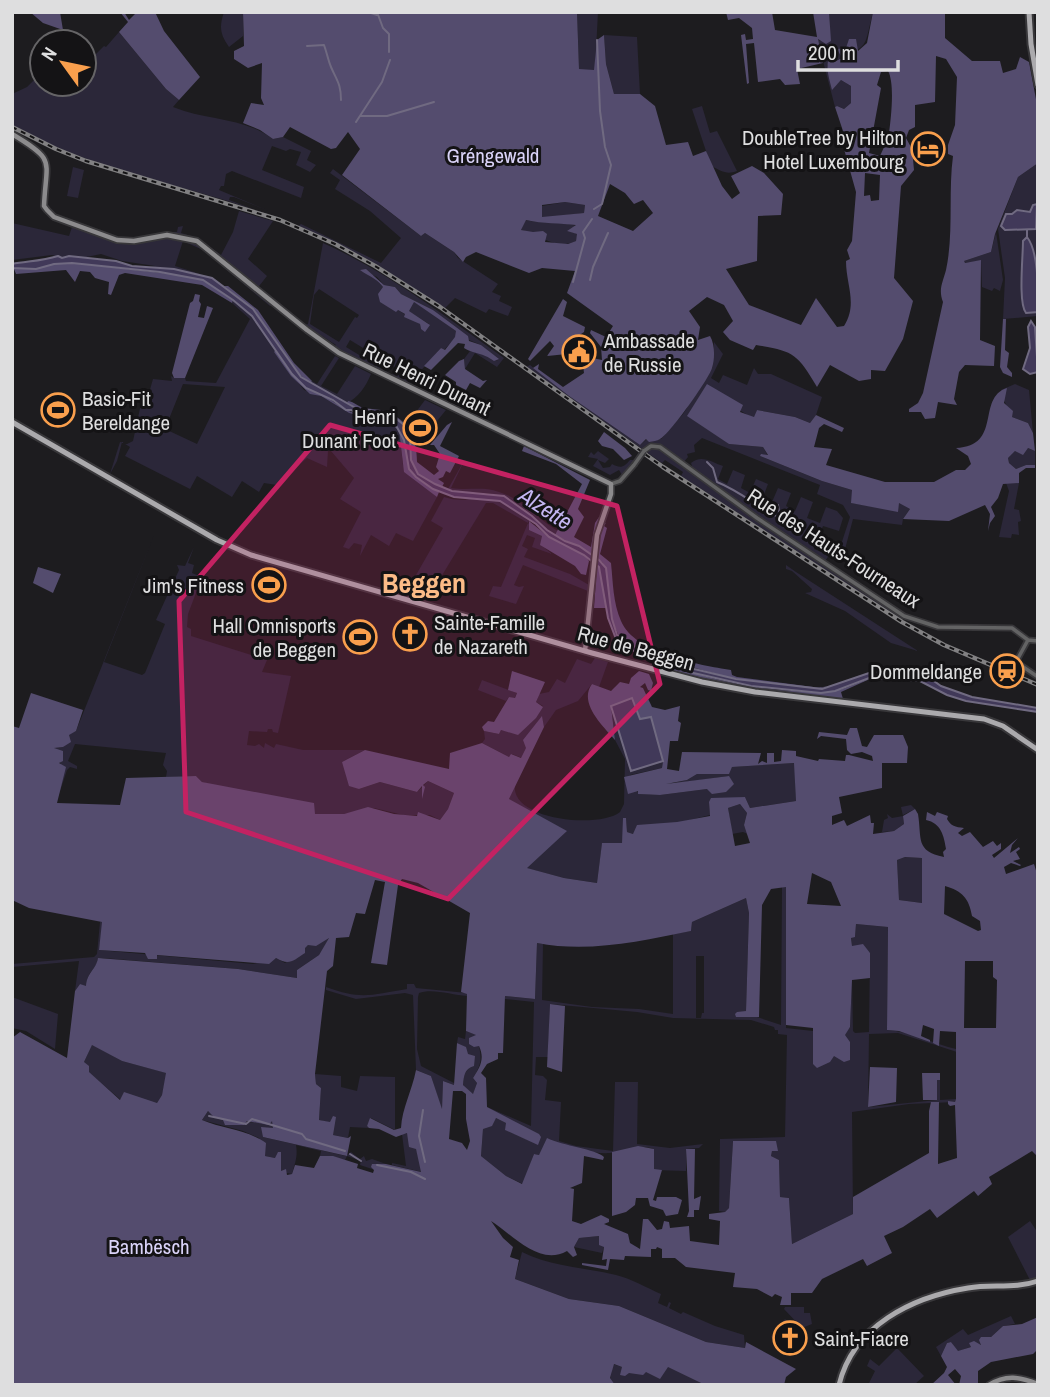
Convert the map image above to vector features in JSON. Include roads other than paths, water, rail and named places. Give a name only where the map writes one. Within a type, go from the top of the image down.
[{"type":"main road","points":[[1029,12],[1038,85]]},
{"type":"main road","name":"Rue Henri Dunant","points":[[12,134],[34,148],[45,160],[48,174],[47,210],[54,217],[117,240],[134,241],[167,235],[187,237],[205,246],[307,330],[340,353],[611,484]]},
{"type":"main road","name":"Rue de Beggen","points":[[12,422],[244,553],[668,674],[755,692],[984,719],[1003,726],[1038,750]]},
{"type":"main road","points":[[585,651],[599,524],[611,494],[611,484]]},
{"type":"main road","points":[[839,1385],[849,1357],[862,1338],[880,1322],[905,1308],[953,1290],[1022,1285],[1038,1281]]},
{"type":"main road","points":[[989,1385],[1011,1377],[1038,1384]]},
{"type":"street","name":"Rue des Hauts-Fourneaux","points":[[611,484],[620,481],[644,451],[651,446],[660,447],[746,511],[904,616],[938,627],[1013,628],[1028,640],[1038,641]]},
{"type":"street","points":[[1028,640],[1016,662],[1038,677]]},
{"type":"waterway","points":[[368,12],[377,15]]},
{"type":"waterway","points":[[377,12],[383,28],[389,34],[389,52]]},
{"type":"waterway","points":[[594,209],[602,204],[611,165],[605,147],[600,111],[597,40]]},
{"type":"waterway","points":[[307,46],[324,45],[339,86],[341,100]]},
{"type":"waterway","points":[[356,122],[382,82],[390,60]]},
{"type":"waterway","points":[[360,116],[387,116],[434,102]]},
{"type":"waterway","points":[[573,282],[585,238],[583,232],[592,219]]},
{"type":"waterway","points":[[1027,230],[1027,237]]},
{"type":"waterway","points":[[590,280],[608,233]]},
{"type":"waterway","points":[[707,462],[713,468],[717,482],[784,520]]},
{"type":"waterway","points":[[778,505],[780,518]]},
{"type":"waterway","points":[[423,1110],[419,1136],[425,1162]]},
{"type":"waterway","points":[[209,1116],[246,1124],[252,1119],[345,1151]]},
{"type":"waterway","points":[[350,1154],[361,1161]]},
{"type":"waterway","points":[[377,1165],[411,1172],[425,1179]]},
{"type":"railway","points":[[12,127],[86,161],[280,220],[335,244],[440,307],[663,467],[902,622],[944,645],[1038,685]]},
{"type":"place","name":"DoubleTree by Hilton Hotel Luxembourg","points":[[928,149]]},
{"type":"place","name":"Ambassade de Russie","points":[[579,352]]},
{"type":"place","name":"Basic-Fit Bereldange","points":[[58,410]]},
{"type":"place","name":"Henri Dunant Foot","points":[[420,428]]},
{"type":"place","name":"Jim's Fitness","points":[[269,585]]},
{"type":"place","name":"Sainte-Famille de Nazareth","points":[[410,634]]},
{"type":"place","name":"Hall Omnisports de Beggen","points":[[360,637]]},
{"type":"place","name":"Dommeldange","points":[[1007,671]]},
{"type":"place","name":"Saint-Fiacre","points":[[790,1338]]},
{"type":"district","name":"Beggen","points":[[424,583]]},
{"type":"park label","name":"Gréngewald","points":[[493,155]]},
{"type":"park label","name":"Bambësch","points":[[149,1246]]},
{"type":"water label","name":"Alzette","points":[[546,508]]}]
